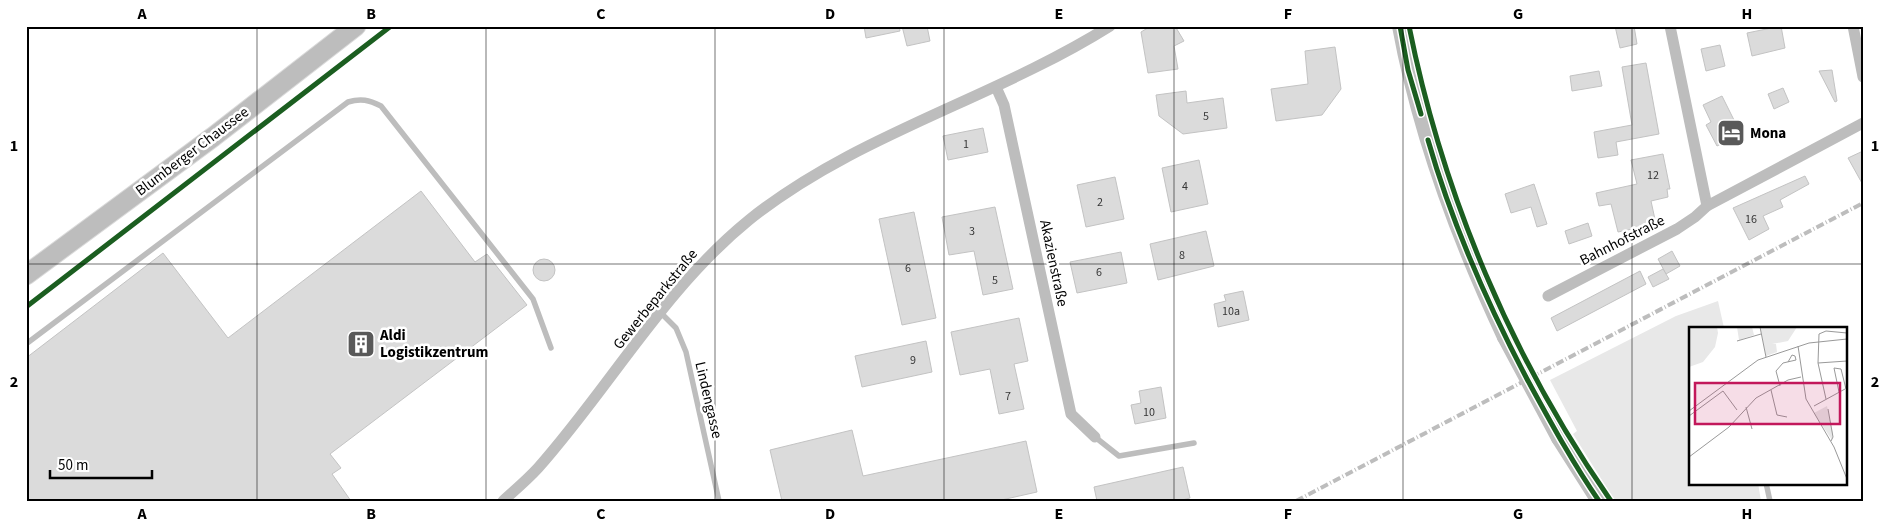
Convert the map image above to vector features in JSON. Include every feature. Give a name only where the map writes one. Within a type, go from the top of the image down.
[{"type":"main road","name":"Blumberger Chaussee","points":[[26,274],[212,137],[356,26]]},
{"type":"main road","points":[[1400,26],[1408,70],[1448,206],[1473,270],[1505,337],[1559,438],[1599,501]]},
{"type":"street","points":[[1670,26],[1707,206]]},
{"type":"street","points":[[1852,26],[1863,77]]},
{"type":"street","name":"Gewerbeparkstraße","points":[[503,501],[537,469],[689,276],[719,245],[750,219],[798,185],[831,165],[899,131],[996,87],[1107,27]]},
{"type":"street","name":"Akazienstraße","points":[[996,87],[1004,105],[1071,414],[1095,437]]},
{"type":"street","name":"Bahnhofstraße","points":[[1548,296],[1677,228],[1696,217],[1707,206],[1863,123]]},
{"type":"lane","points":[[26,344],[348,102],[360,99],[370,100],[381,106],[533,299],[552,348]]},
{"type":"lane","name":"Lindengasse","points":[[660,312],[676,328],[686,352],[718,501]]},
{"type":"lane","points":[[1095,437],[1119,456],[1194,443]]},
{"type":"lane","points":[[1766,484],[1770,501]]},
{"type":"shaded area","points":[[1718,301],[1724,327],[1689,327],[1689,484],[1758,484],[1761,501],[1615,501],[1573,434],[1577,431],[1550,380],[1676,316]]},
{"type":"building","points":[[864,26],[899,26],[900,31],[866,38]]},
{"type":"building","points":[[902,26],[927,26],[930,41],[907,46]]},
{"type":"building","points":[[1151,26],[1175,26],[1184,41],[1174,46],[1178,69],[1148,73],[1141,32]]},
{"type":"building","points":[[1615,26],[1634,26],[1637,44],[1620,48]]},
{"type":"building","points":[[1781,26],[1785,48],[1752,56],[1747,33]]},
{"type":"building","points":[[1720,45],[1725,66],[1706,71],[1701,49]]},
{"type":"building","points":[[1335,47],[1341,89],[1322,115],[1276,121],[1271,89],[1308,84],[1305,51]]},
{"type":"building","points":[[1646,63],[1659,134],[1616,142],[1618,155],[1598,158],[1594,132],[1632,125],[1622,67]]},
{"type":"building","points":[[1832,70],[1837,101],[1835,102],[1819,71]]},
{"type":"building","points":[[1599,71],[1602,86],[1572,91],[1570,76]]},
{"type":"building","points":[[1783,88],[1789,102],[1774,109],[1768,94]]},
{"type":"building","points":[[1186,91],[1187,103],[1223,98],[1227,128],[1183,134],[1159,116],[1156,95]]},
{"type":"building","points":[[1722,96],[1741,134],[1717,146],[1706,125],[1711,122],[1703,105]]},
{"type":"building","points":[[983,128],[988,152],[948,160],[943,136]]},
{"type":"building","points":[[1863,151],[1863,185],[1848,158]]},
{"type":"building","points":[[1663,154],[1670,189],[1667,189],[1668,197],[1651,201],[1656,224],[1618,232],[1611,204],[1599,206],[1596,193],[1637,184],[1631,160]]},
{"type":"building","points":[[1199,160],[1208,204],[1171,212],[1162,168]]},
{"type":"building","points":[[1805,176],[1809,184],[1780,200],[1783,207],[1763,216],[1769,229],[1749,240],[1733,208]]},
{"type":"building","points":[[1115,177],[1124,219],[1086,227],[1077,185]]},
{"type":"building","points":[[1534,184],[1547,224],[1537,227],[1531,207],[1511,213],[1505,194]]},
{"type":"building","name":"Aldi Logistikzentrum","points":[[421,191],[475,262],[487,254],[527,305],[330,454],[341,468],[332,474],[351,501],[26,501],[26,358],[163,253],[228,338]]},
{"type":"building","points":[[995,207],[1013,289],[983,295],[974,251],[949,255],[942,217]]},
{"type":"building","points":[[914,212],[936,318],[902,325],[879,219]]},
{"type":"building","points":[[1588,223],[1592,236],[1569,244],[1565,231]]},
{"type":"building","points":[[1206,231],[1214,266],[1158,280],[1150,244]]},
{"type":"building","points":[[1672,251],[1680,266],[1666,274],[1658,259]]},
{"type":"building","points":[[1121,252],[1127,283],[1077,293],[1070,262]]},
{"type":"building","points":[[544,259],[552,262],[555,270],[552,278],[544,281],[536,278],[533,270],[536,262]]},
{"type":"building","points":[[1663,269],[1669,279],[1653,287],[1648,277]]},
{"type":"building","points":[[1640,271],[1646,284],[1557,331],[1551,318]]},
{"type":"building","points":[[1243,291],[1249,320],[1218,327],[1214,304],[1226,301],[1224,295]]},
{"type":"building","points":[[1019,318],[1028,361],[1014,364],[1024,409],[999,414],[990,369],[960,375],[951,332]]},
{"type":"building","points":[[926,341],[932,372],[862,387],[855,356]]},
{"type":"building","points":[[1161,387],[1166,418],[1135,424],[1131,405],[1141,403],[1139,391]]},
{"type":"building","points":[[852,430],[863,476],[1026,441],[1037,492],[997,501],[782,501],[770,450]]},
{"type":"building","points":[[1183,467],[1190,498],[1178,501],[1097,501],[1094,487]]},
{"type":"railway","points":[[1296,501],[1863,203]]},
{"type":"cycle path","points":[[26,307],[391,26]]},
{"type":"cycle path","points":[[1400,26],[1408,70],[1421,114]]},
{"type":"cycle path","points":[[1409,26],[1423,89],[1441,152],[1462,214],[1486,274],[1542,391],[1575,447],[1611,501]]},
{"type":"cycle path","points":[[1428,140],[1459,232],[1484,292],[1527,379],[1599,501]]},
{"type":"place","name":"Mona","points":[[1731,133]]},
{"type":"place","name":"Aldi Logistikzentrum","points":[[361,344]]}]
